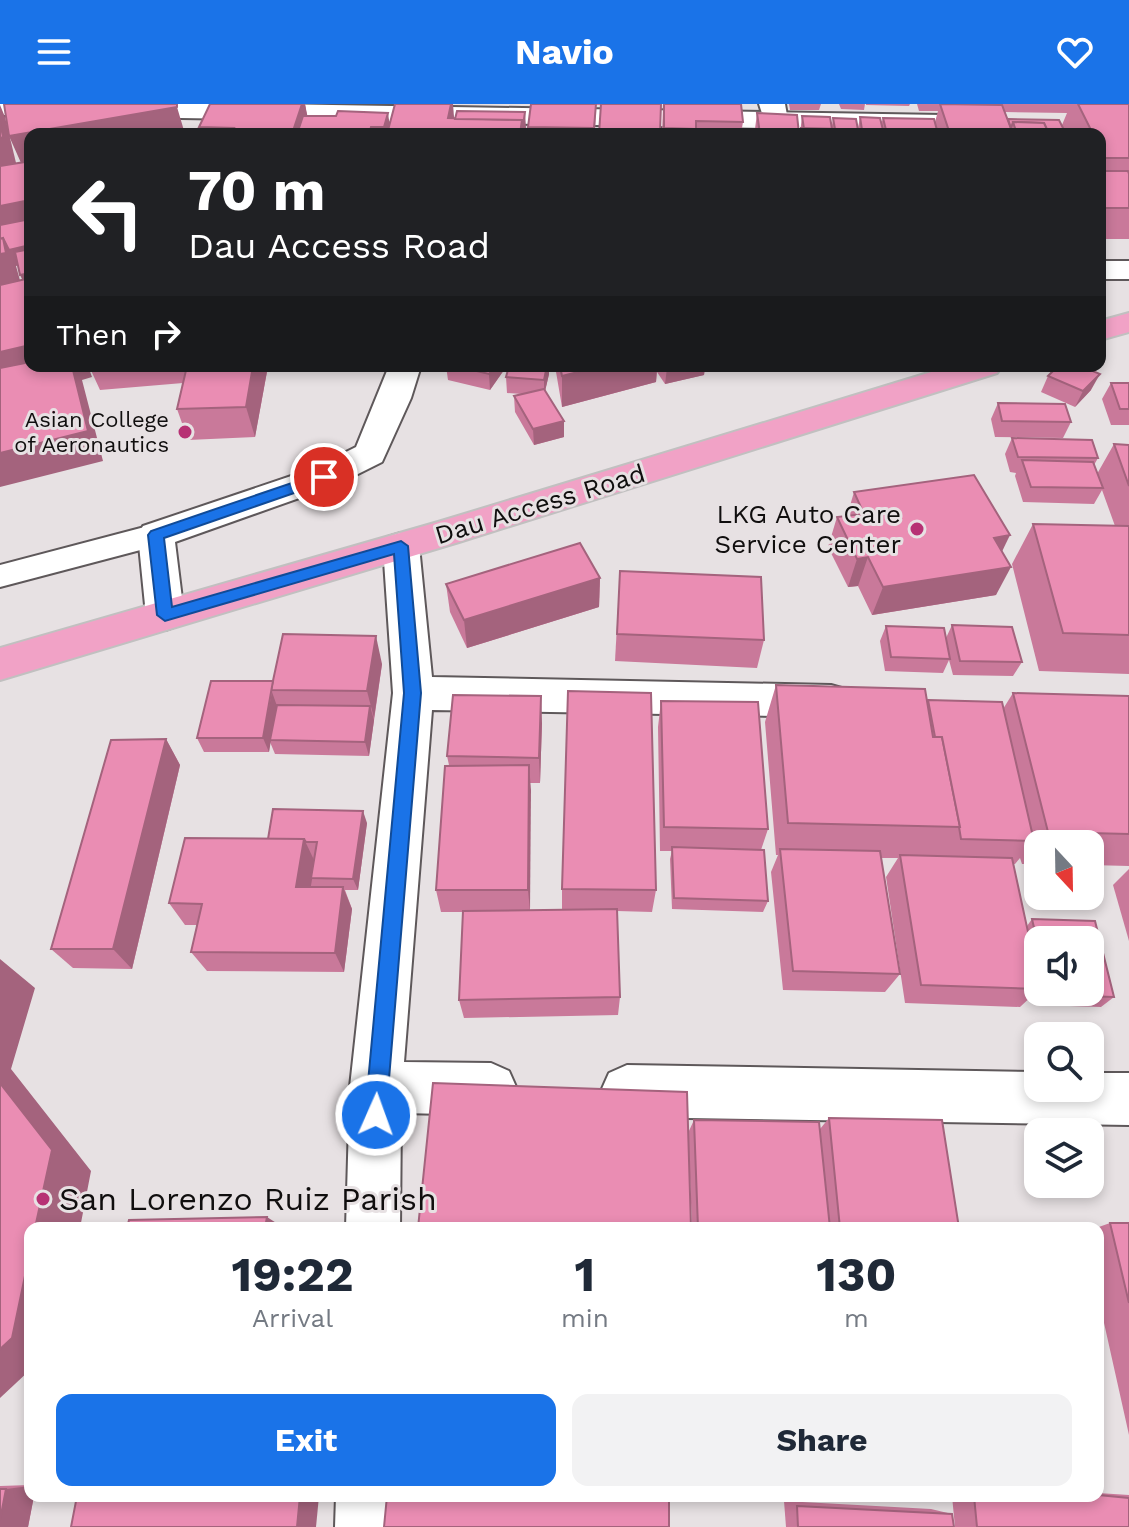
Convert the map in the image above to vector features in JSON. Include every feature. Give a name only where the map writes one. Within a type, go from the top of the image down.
[{"type":"main road","points":[[1106,329],[1129,322]]},
{"type":"main road","name":"Dau Access Road","points":[[0,664],[401,546],[966,372]]},
{"type":"street","points":[[0,107],[773,112],[975,124]]},
{"type":"street","points":[[203,128],[212,110]]},
{"type":"street","points":[[1106,270],[1129,270]]},
{"type":"street","points":[[165,615],[156,535],[324,477],[370,454],[403,372]]},
{"type":"street","points":[[373,1222],[376,1087],[413,693],[401,546]]},
{"type":"street","points":[[413,693],[874,702]]},
{"type":"street","points":[[376,1087],[1129,1099]]},
{"type":"street","points":[[366,1527],[367,1502]]},
{"type":"lane","points":[[0,576],[156,535]]},
{"type":"building","points":[[4,104],[177,104],[177,107],[55,128],[24,128],[24,133],[9,136]]},
{"type":"building","points":[[210,104],[302,104],[294,128],[199,127]]},
{"type":"building","points":[[395,104],[451,104],[448,118],[522,120],[521,128],[389,128]]},
{"type":"building","points":[[531,104],[596,104],[594,128],[528,127]]},
{"type":"building","points":[[601,104],[661,104],[660,128],[599,128]]},
{"type":"building","points":[[664,104],[741,104],[743,122],[696,121],[696,128],[664,128]]},
{"type":"building","points":[[940,104],[1002,105],[1011,128],[948,128]]},
{"type":"building","points":[[1078,104],[1129,104],[1129,158],[1106,158],[1106,128],[1090,128]]},
{"type":"building","points":[[338,111],[388,113],[384,127],[299,128],[303,116],[336,116]]},
{"type":"building","points":[[457,111],[525,112],[523,128],[522,120],[455,119]]},
{"type":"building","points":[[757,113],[797,115],[798,128],[759,128]]},
{"type":"building","points":[[802,116],[830,117],[832,128],[804,128]]},
{"type":"building","points":[[860,117],[880,118],[882,128],[862,128]]},
{"type":"building","points":[[833,118],[856,119],[858,128],[835,128]]},
{"type":"building","points":[[883,118],[934,119],[936,128],[886,128]]},
{"type":"building","points":[[1008,119],[1059,120],[1063,128],[1046,128],[1044,123],[1013,122],[1011,128]]},
{"type":"building","points":[[1013,122],[1044,123],[1046,128],[1015,128]]},
{"type":"building","points":[[24,162],[24,201],[0,206],[0,166]]},
{"type":"building","points":[[1106,171],[1128,171],[1129,208],[1106,208]]},
{"type":"building","points":[[24,220],[24,246],[9,250],[3,238],[0,239],[0,225]]},
{"type":"building","points":[[3,238],[6,253],[0,254],[0,239]]},
{"type":"building","points":[[24,250],[24,274],[20,275],[15,252]]},
{"type":"building","points":[[24,279],[24,346],[0,352],[0,285]]},
{"type":"building","points":[[24,363],[24,372],[73,372],[88,431],[0,453],[0,368]]},
{"type":"building","points":[[186,372],[252,372],[246,407],[177,409]]},
{"type":"building","points":[[507,372],[546,372],[544,380],[506,377]]},
{"type":"building","points":[[1052,372],[1100,374],[1083,391],[1048,376]]},
{"type":"building","points":[[1111,383],[1129,383],[1129,409],[1120,409]]},
{"type":"building","points":[[544,389],[564,421],[533,429],[514,396]]},
{"type":"building","points":[[998,403],[1065,404],[1071,422],[1002,421]]},
{"type":"building","points":[[1012,438],[1092,440],[1098,458],[1018,457]]},
{"type":"building","points":[[1114,444],[1129,445],[1129,486]]},
{"type":"building","points":[[1022,460],[1093,462],[1103,488],[1031,487]]},
{"type":"building","points":[[974,475],[1010,535],[994,538],[1011,567],[883,587],[868,557],[857,559],[837,517],[864,514],[854,492]]},
{"type":"building","points":[[1033,524],[1129,526],[1129,635],[1063,633]]},
{"type":"building","points":[[580,543],[600,578],[464,620],[446,584]]},
{"type":"building","points":[[620,571],[761,577],[764,640],[617,634]]},
{"type":"building","points":[[952,625],[1012,627],[1022,662],[960,661]]},
{"type":"building","points":[[886,626],[944,628],[950,659],[891,657]]},
{"type":"building","points":[[283,634],[376,636],[367,691],[271,690]]},
{"type":"building","points":[[211,681],[273,681],[263,738],[197,738]]},
{"type":"building","points":[[776,685],[925,689],[933,737],[942,737],[960,827],[788,823]]},
{"type":"building","points":[[568,691],[651,693],[656,890],[562,889]]},
{"type":"building","points":[[1013,693],[1129,696],[1129,834],[1104,833],[1104,830],[1047,830]]},
{"type":"building","points":[[453,695],[541,696],[539,758],[447,756]]},
{"type":"building","points":[[928,700],[1002,702],[1031,830],[1024,830],[1024,841],[961,839],[942,737],[935,737]]},
{"type":"building","points":[[661,701],[758,702],[768,829],[664,827]]},
{"type":"building","points":[[277,705],[370,706],[365,742],[270,740]]},
{"type":"building","points":[[166,739],[113,949],[51,949],[111,740]]},
{"type":"building","points":[[529,765],[528,890],[436,890],[445,766]]},
{"type":"building","points":[[273,809],[363,811],[353,879],[311,878],[317,842],[268,839]]},
{"type":"building","points":[[185,838],[304,839],[296,887],[343,887],[335,953],[191,952],[202,904],[169,903]]},
{"type":"building","points":[[672,847],[764,850],[768,901],[674,898]]},
{"type":"building","points":[[780,849],[880,851],[900,974],[793,971]]},
{"type":"building","points":[[900,855],[1012,858],[1027,926],[1024,926],[1024,989],[921,985]]},
{"type":"building","points":[[617,909],[620,997],[459,1000],[463,911]]},
{"type":"building","points":[[1032,919],[1095,921],[1096,926],[1034,926]]},
{"type":"building","points":[[1104,957],[1114,997],[1104,997]]},
{"type":"building","points":[[0,1083],[52,1150],[36,1222],[24,1222],[24,1281],[12,1338],[0,1349]]},
{"type":"building","points":[[433,1083],[687,1092],[691,1222],[419,1222]]},
{"type":"building","points":[[829,1118],[942,1120],[958,1222],[839,1222]]},
{"type":"building","points":[[694,1120],[819,1122],[829,1222],[698,1222]]},
{"type":"building","points":[[267,1217],[266,1222],[129,1220]]},
{"type":"building","points":[[1110,1223],[1129,1223],[1129,1303]]},
{"type":"building","points":[[0,1489],[6,1489],[0,1520]]},
{"type":"building","points":[[1104,1496],[1129,1498],[1129,1527],[977,1527],[975,1502],[1104,1502]]},
{"type":"building","points":[[76,1502],[299,1502],[297,1527],[71,1527]]},
{"type":"building","points":[[386,1502],[669,1502],[669,1527],[384,1527]]},
{"type":"building","points":[[797,1506],[952,1514],[954,1527],[798,1527]]},
{"type":"place","name":"Asian College of Aeronautics","points":[[185,432]]},
{"type":"place","name":"LKG Auto Care Service Center","points":[[917,529]]},
{"type":"place","name":"San Lorenzo Ruiz Parish","points":[[43,1199]]},
{"type":"route","points":[[324,477],[156,535],[165,615],[401,546],[413,693],[376,1087],[376,1115]]}]
